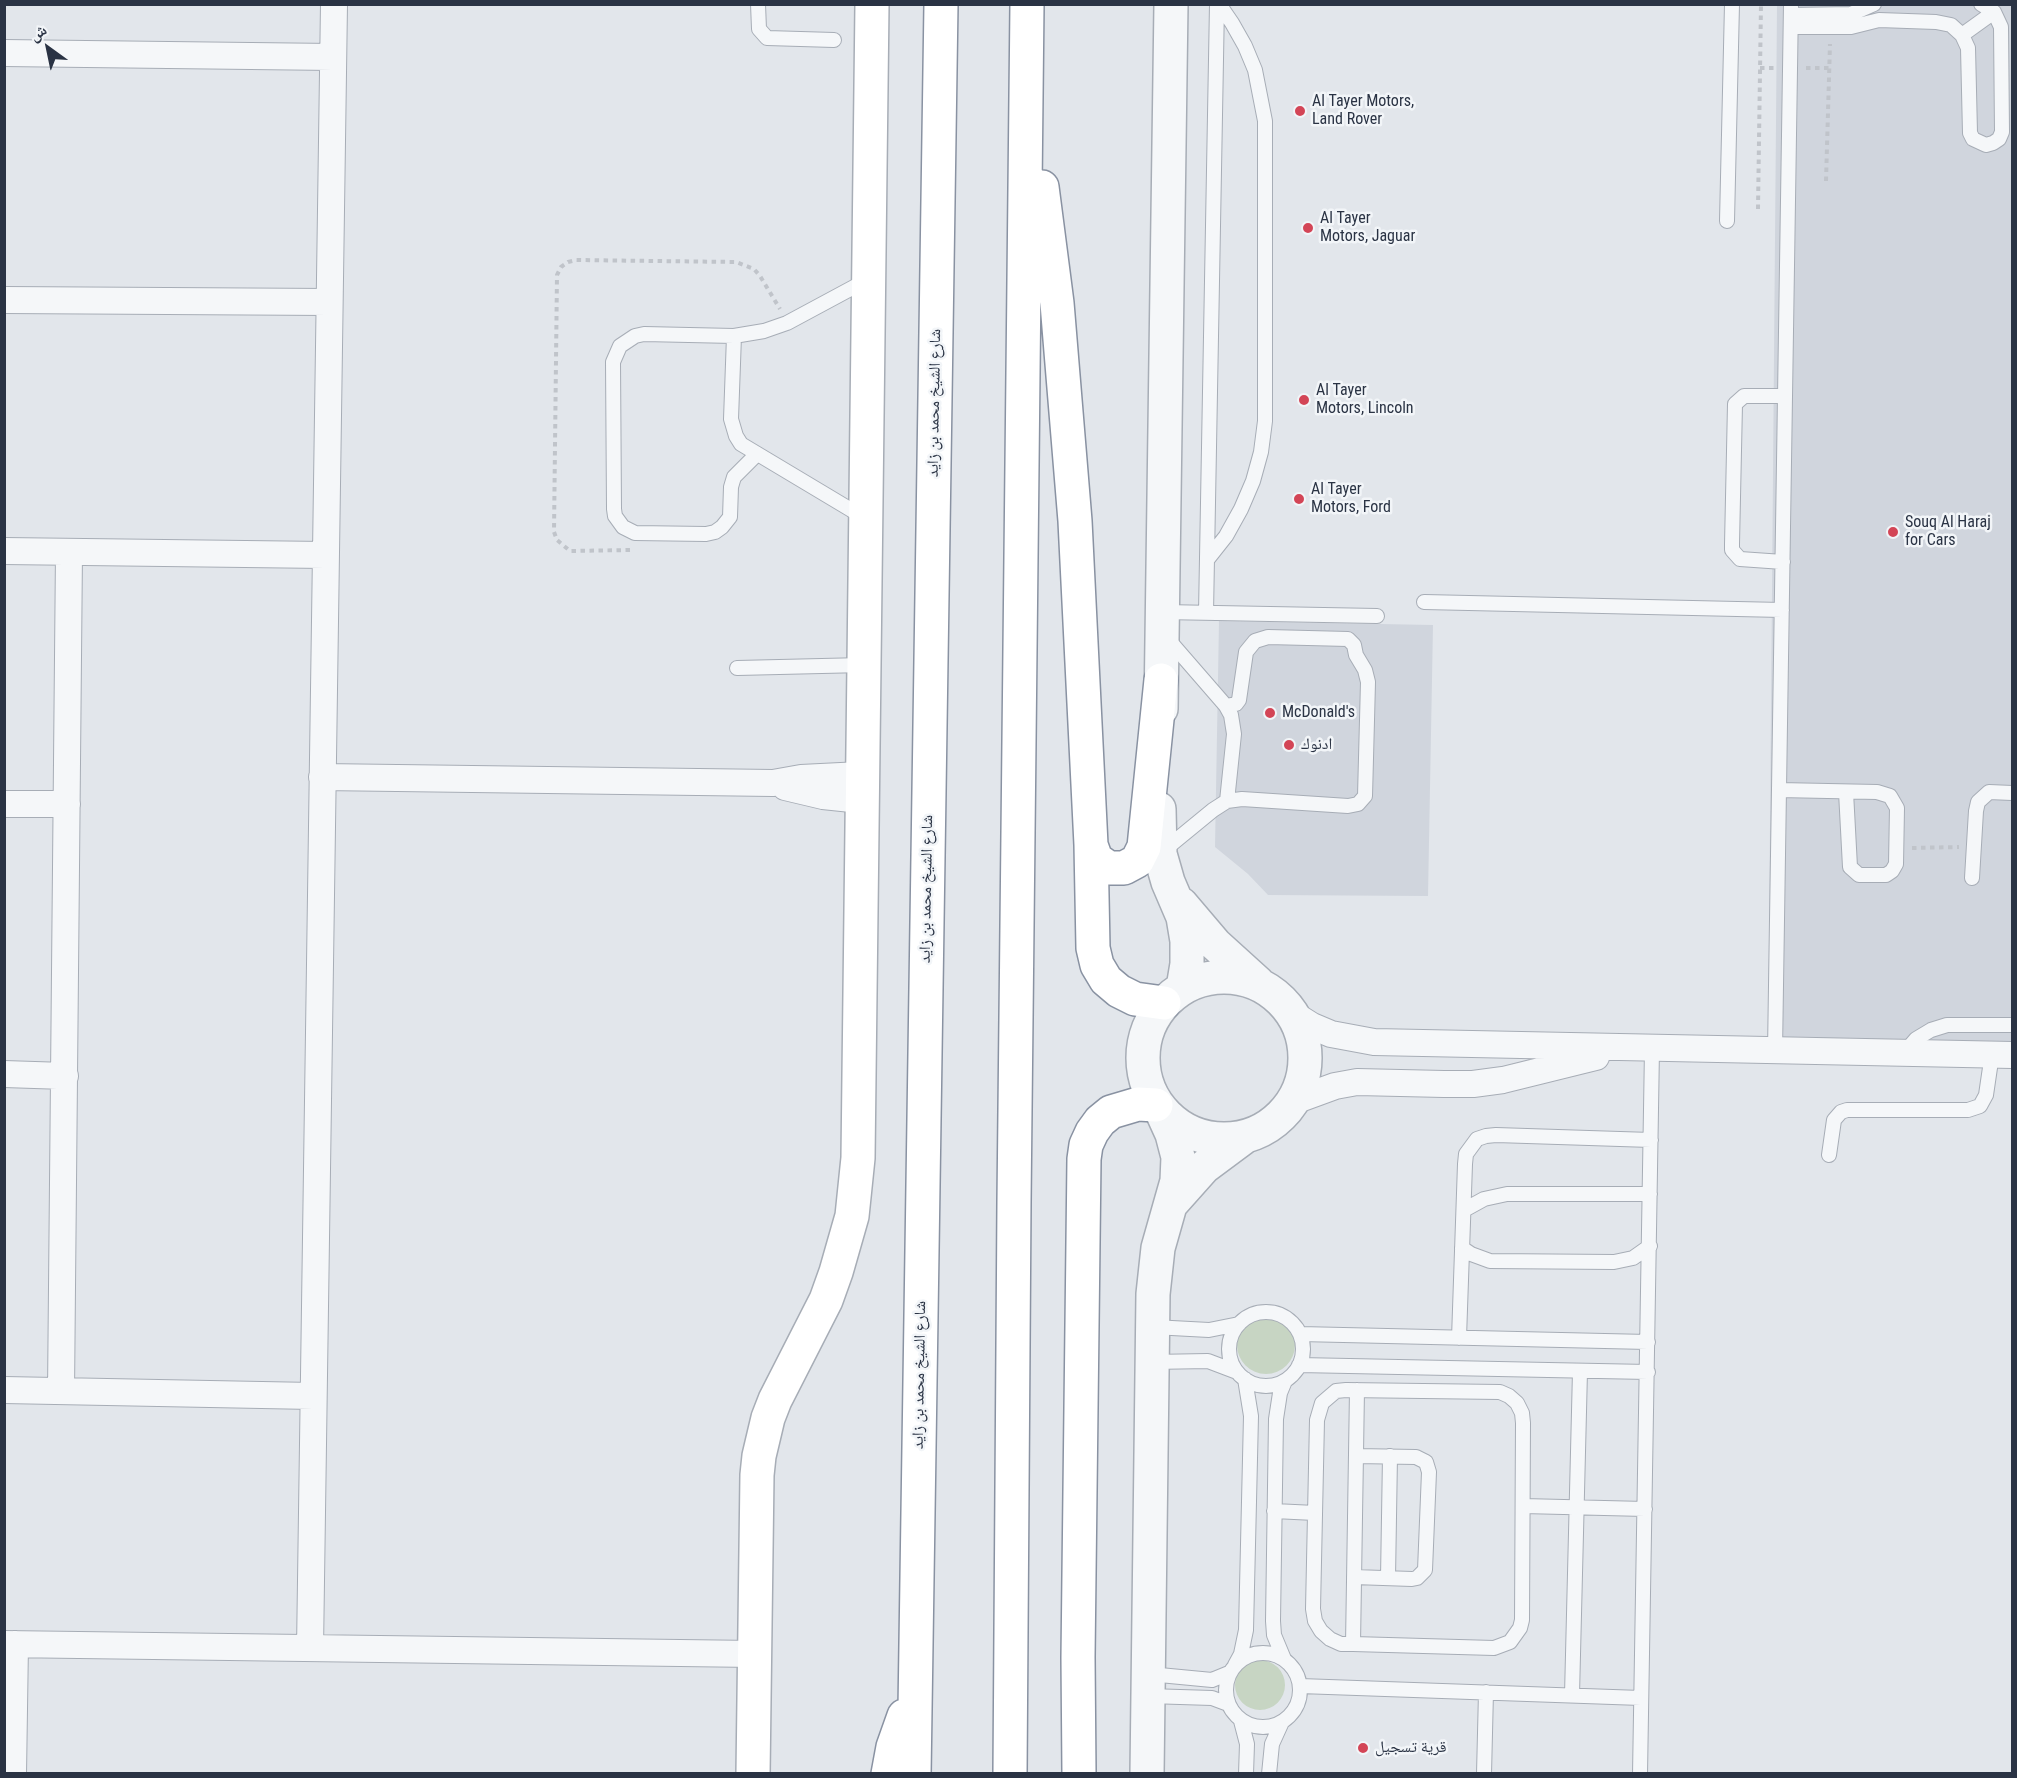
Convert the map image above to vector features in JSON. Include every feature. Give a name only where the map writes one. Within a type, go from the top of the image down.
[{"type":"main road","points":[[753,1773],[757,1474],[762,1437],[775,1400],[826,1300],[836,1272],[847,1235],[856,1187],[858,1158],[872,4]]},
{"type":"main road","name":"شارع الشيخ محمد بن زايد","points":[[914,1773],[941,4]]},
{"type":"main road","points":[[1010,1773],[1027,4]]},
{"type":"main road","points":[[1027,62],[1057,303],[1075,521],[1091,845],[1093,948],[1097,965],[1106,980],[1119,992],[1135,999],[1173,995]]},
{"type":"main road","points":[[1091,845],[1096,859],[1109,868],[1124,868],[1137,861],[1144,847],[1161,680]]},
{"type":"main road","points":[[1079,1773],[1078,1658],[1084,1159],[1086,1145],[1092,1132],[1111,1112],[1138,1104],[1159,1108]]},
{"type":"main road","points":[[888,1773],[893,1747],[915,1686]]},
{"type":"street","points":[[310,1648],[334,4]]},
{"type":"street","points":[[1147,1773],[1153,1294],[1156,1260],[1177,1181],[1178,1157],[1172,1134],[1146,1085],[1142,1064],[1144,1042],[1151,1021],[1173,995],[1187,964],[1187,941],[1183,917],[1168,882],[1160,854],[1171,4]]},
{"type":"street","points":[[4,53],[333,57]]},
{"type":"street","points":[[4,300],[329,302]]},
{"type":"street","points":[[4,551],[325,555]]},
{"type":"street","points":[[61,1391],[69,552]]},
{"type":"street","points":[[322,777],[773,783],[801,778],[861,788]]},
{"type":"street","points":[[4,804],[67,804]]},
{"type":"street","points":[[1171,1204],[1204,1167],[1243,1138],[1263,1130],[1280,1118],[1294,1101],[1303,1080],[1306,1057],[1303,1035],[1293,1014],[1279,998],[1215,944],[1175,896]]},
{"type":"street","points":[[1173,995],[1202,980],[1222,977],[1243,979],[1262,986]]},
{"type":"street","points":[[1293,1014],[1331,1034],[1374,1042],[2002,1055]]},
{"type":"street","points":[[1294,1101],[1335,1086],[1357,1082],[1454,1084],[1503,1080],[1611,1053],[1652,1049]]},
{"type":"street","points":[[4,1074],[65,1076]]},
{"type":"street","points":[[1159,1108],[1179,1127],[1199,1137],[1221,1140],[1243,1138]]},
{"type":"street","points":[[4,1390],[313,1396]]},
{"type":"street","points":[[13,1773],[10,1644],[754,1654]]},
{"type":"lane","points":[[758,4],[759,29],[767,38],[834,40]]},
{"type":"lane","points":[[1206,613],[1218,4]]},
{"type":"lane","points":[[1207,560],[1226,536],[1253,481],[1261,452],[1265,422],[1265,121],[1255,70],[1245,46],[1218,4]]},
{"type":"lane","points":[[1728,221],[1732,4]]},
{"type":"lane","points":[[1791,15],[1851,14],[1874,4]]},
{"type":"lane","points":[[1791,15],[1830,27],[1851,27],[1874,21],[1944,23],[1957,29],[1966,41],[1969,55],[1970,133],[1973,140],[1986,145],[1999,139],[2002,132],[2007,81],[2001,27],[1994,12],[1981,4]]},
{"type":"lane","points":[[1962,34],[1994,12]]},
{"type":"lane","points":[[1775,1051],[1791,15]]},
{"type":"lane","points":[[756,454],[734,477],[731,487],[730,517],[722,528],[715,532],[706,534],[635,533],[623,527],[615,516],[614,509],[613,362],[620,346],[635,336],[644,334],[734,336],[764,331],[788,323],[868,279]]},
{"type":"lane","points":[[734,336],[732,428],[741,444],[866,519]]},
{"type":"lane","points":[[1783,562],[1740,558],[1732,550],[1732,544],[1735,404],[1744,396],[1785,396]]},
{"type":"lane","points":[[1424,602],[1782,610]]},
{"type":"lane","points":[[1227,801],[1233,725],[1226,706],[1162,622],[1206,613],[1377,616]]},
{"type":"lane","points":[[1160,854],[1219,804],[1227,801],[1242,799],[1348,806],[1362,801],[1365,791],[1367,676],[1356,655],[1354,645],[1348,639],[1261,638],[1255,641],[1246,652],[1239,700],[1236,704],[1226,706]]},
{"type":"lane","points":[[737,668],[864,665]]},
{"type":"lane","points":[[1779,790],[1882,793],[1893,800],[1897,808],[1895,867],[1886,875],[1864,876],[1852,871],[1848,863],[1846,792]]},
{"type":"lane","points":[[1972,878],[1976,811],[1981,797],[1989,792],[2013,793]]},
{"type":"lane","points":[[1904,1053],[1916,1039],[1931,1030],[1947,1025],[2013,1024]]},
{"type":"lane","points":[[1640,1773],[1652,1049]]},
{"type":"lane","points":[[1829,1155],[1834,1120],[1846,1110],[1968,1110],[1980,1106],[2002,1055]]},
{"type":"lane","points":[[1459,1338],[1467,1154],[1477,1139],[1486,1136],[1651,1140]]},
{"type":"lane","points":[[1464,1210],[1484,1198],[1507,1194],[1650,1194]]},
{"type":"lane","points":[[1462,1248],[1490,1261],[1614,1262],[1633,1258],[1650,1246]]},
{"type":"lane","points":[[1269,1773],[1272,1744],[1282,1722],[1296,1706],[1300,1686],[1297,1676],[1284,1659],[1274,1635],[1276,1419],[1280,1393],[1285,1381],[1299,1365],[1302,1355],[1300,1334],[1295,1325],[1287,1318],[1267,1312],[1256,1313],[1239,1324],[1232,1332],[1229,1353],[1241,1376],[1251,1416],[1246,1630],[1241,1654],[1226,1684],[1228,1704],[1241,1720],[1262,1727],[1282,1722]]},
{"type":"lane","points":[[1153,1327],[1209,1330],[1239,1324]]},
{"type":"lane","points":[[1300,1334],[1648,1342]]},
{"type":"lane","points":[[1152,1362],[1208,1361],[1264,1386],[1285,1381]]},
{"type":"lane","points":[[1299,1365],[1648,1372]]},
{"type":"lane","points":[[1572,1695],[1580,1371]]},
{"type":"lane","points":[[1353,1644],[1357,1390]]},
{"type":"lane","points":[[1357,1390],[1500,1392],[1517,1403],[1523,1423],[1522,1620],[1516,1636],[1510,1642],[1494,1648],[1341,1644],[1330,1639],[1321,1631],[1315,1621],[1313,1609],[1318,1411],[1322,1403],[1336,1391],[1357,1390]]},
{"type":"lane","points":[[1354,1577],[1418,1578],[1425,1570],[1429,1472],[1426,1462],[1421,1458],[1356,1456]]},
{"type":"lane","points":[[1388,1578],[1390,1456]]},
{"type":"lane","points":[[1523,1506],[1645,1509]]},
{"type":"lane","points":[[1275,1511],[1315,1513]]},
{"type":"lane","points":[[1148,1685],[1212,1680],[1253,1654],[1264,1653],[1284,1659]]},
{"type":"lane","points":[[1148,1685],[1212,1698],[1228,1704]]},
{"type":"lane","points":[[1300,1686],[1641,1698]]},
{"type":"lane","points":[[1485,1773],[1486,1692]]},
{"type":"lane","points":[[1241,1720],[1247,1743],[1246,1773]]},
{"type":"path","points":[[1758,209],[1761,4]]},
{"type":"path","points":[[1826,181],[1830,27]]},
{"type":"path","points":[[1896,848],[1974,847]]},
{"type":"shaded area","name":"Souq Al Haraj for Cars","points":[[1777,5],[2012,5],[2012,1064],[1768,1060]]},
{"type":"shaded area","points":[[1219,621],[1433,625],[1428,896],[1268,895],[1248,874],[1215,847]]},
{"type":"green space","points":[[1260,1316],[1272,1316],[1287,1324],[1295,1339],[1295,1351],[1287,1366],[1272,1374],[1260,1374],[1245,1366],[1237,1351],[1237,1339],[1245,1324]]},
{"type":"green space","points":[[1265,1660],[1278,1667],[1284,1675],[1284,1695],[1278,1703],[1270,1709],[1255,1710],[1242,1703],[1236,1695],[1235,1680],[1242,1667],[1250,1661]]},
{"type":"place","name":"Al Tayer Motors, Land Rover","points":[[1300,111]]},
{"type":"place","name":"Al Tayer Motors, Jaguar","points":[[1308,228]]},
{"type":"place","name":"Al Tayer Motors, Lincoln","points":[[1304,400]]},
{"type":"place","name":"Al Tayer Motors, Ford","points":[[1299,499]]},
{"type":"place","name":"Souq Al Haraj for Cars","points":[[1893,532]]},
{"type":"place","name":"McDonald's","points":[[1270,713]]},
{"type":"place","name":"ادنوك","points":[[1289,745]]},
{"type":"place","name":"قرية تسجيل","points":[[1363,1748]]}]
